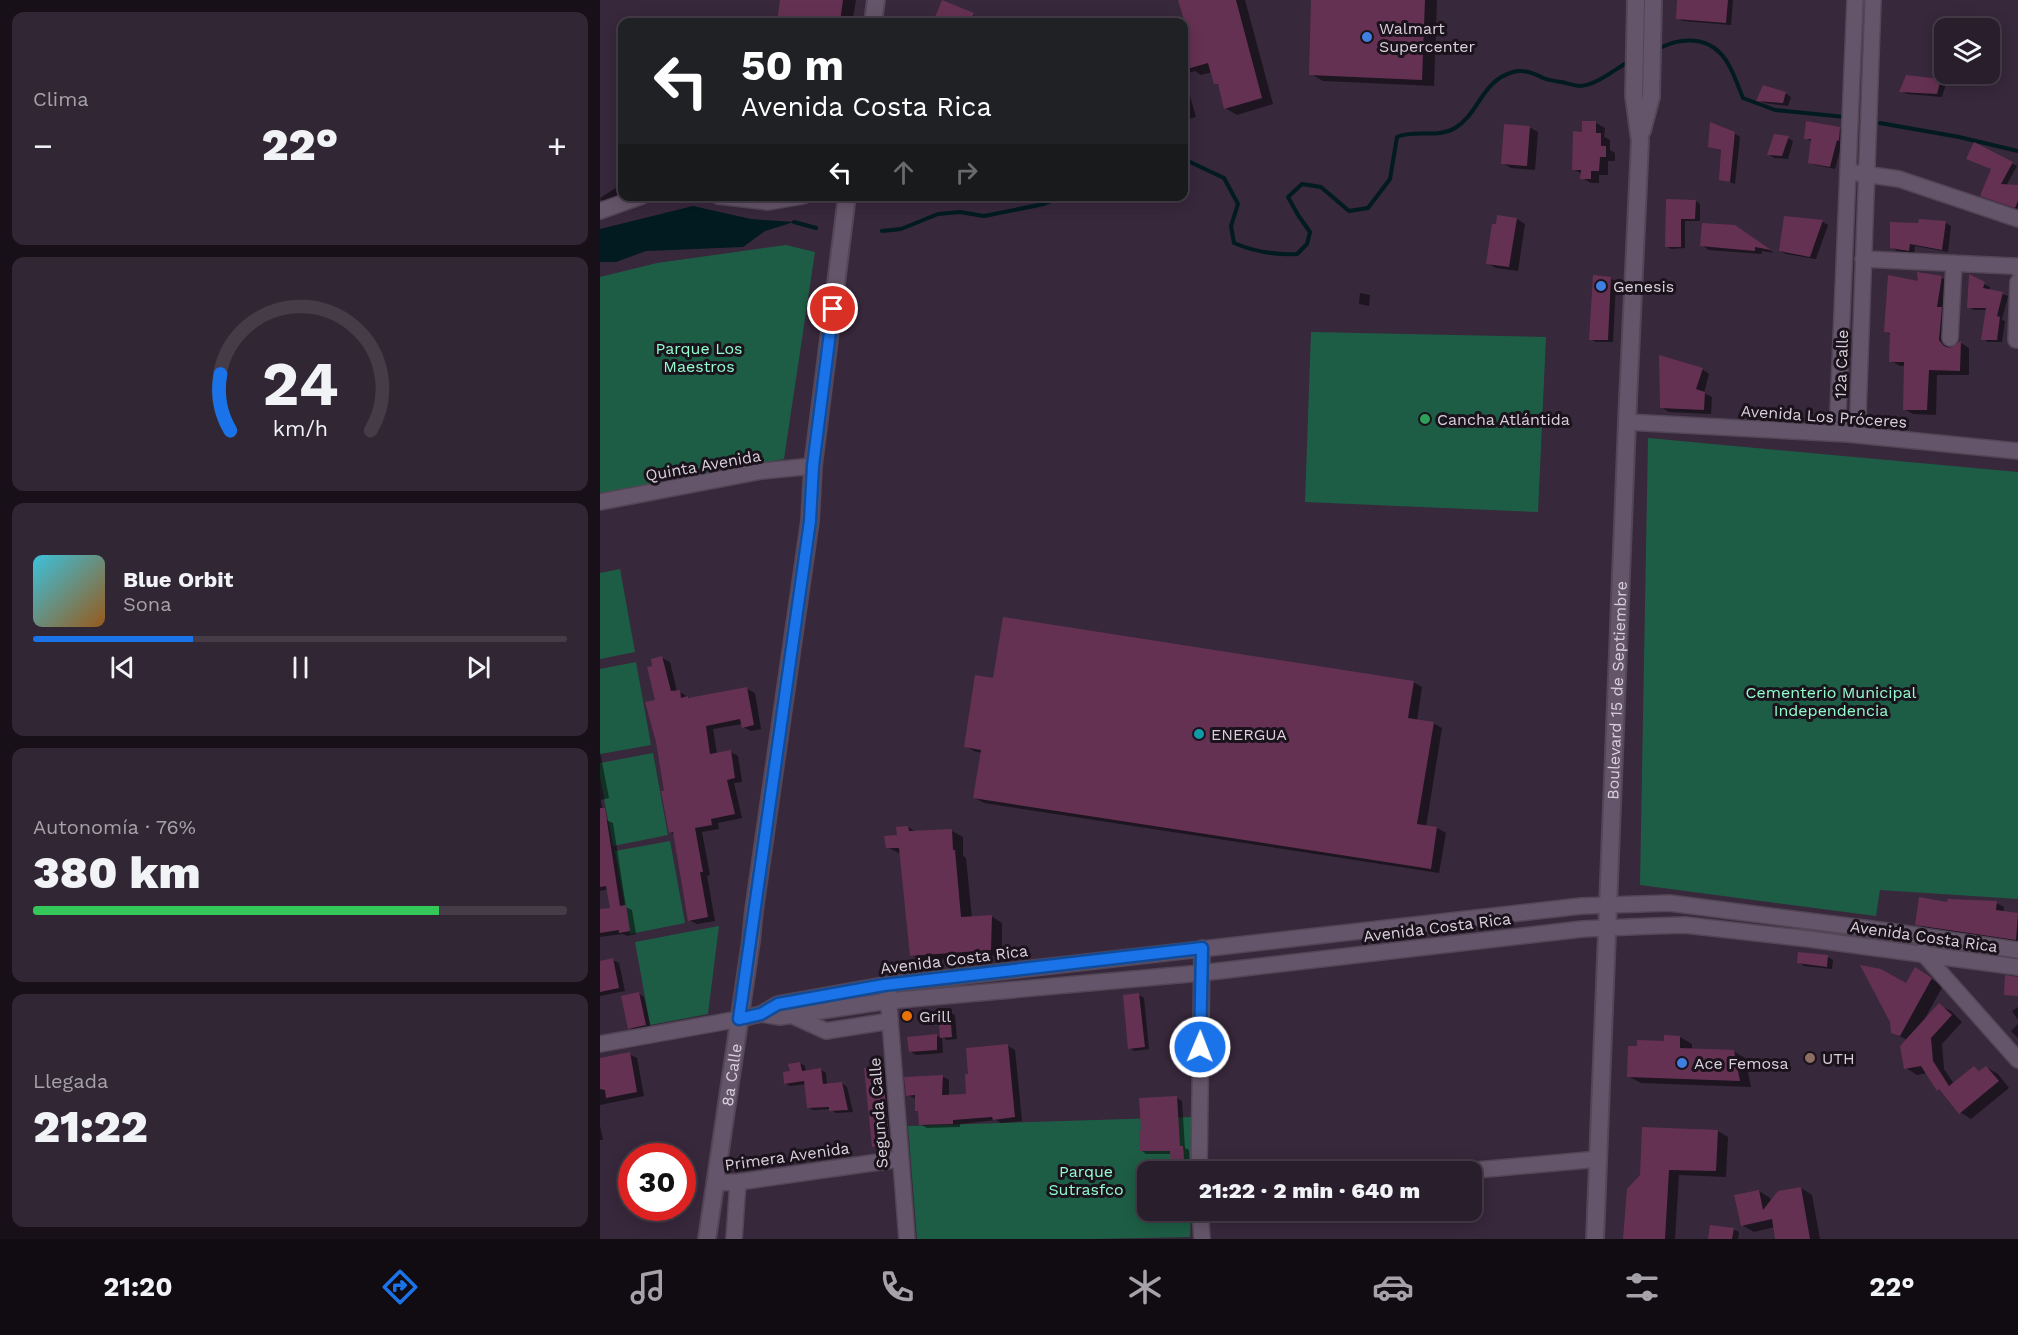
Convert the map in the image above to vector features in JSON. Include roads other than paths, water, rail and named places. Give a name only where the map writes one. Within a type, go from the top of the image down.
[{"type":"street","points":[[874,18],[876,0]]},
{"type":"street","name":"Boulevard 15 de Septiembre","points":[[1636,0],[1642,97]]},
{"type":"street","name":"Boulevard 15 de Septiembre","points":[[1595,1239],[1642,97],[1653,0]]},
{"type":"street","name":"12a Calle","points":[[1847,434],[1838,412],[1855,0]]},
{"type":"street","name":"12a Calle","points":[[1847,434],[1857,414],[1873,0]]},
{"type":"street","points":[[1848,172],[1899,179],[2018,219]]},
{"type":"street","points":[[600,211],[628,201]]},
{"type":"street","name":"8a Calle","points":[[707,1239],[810,521],[813,466],[846,201]]},
{"type":"street","points":[[1863,259],[2016,266],[2018,269]]},
{"type":"street","points":[[1950,338],[1954,263]]},
{"type":"street","points":[[2016,340],[2018,282]]},
{"type":"street","name":"Avenida Los Próceres","points":[[1627,422],[1847,434],[2018,451]]},
{"type":"street","name":"Quinta Avenida","points":[[600,502],[762,471],[813,466]]},
{"type":"street","name":"Avenida Costa Rica","points":[[761,1014],[778,1004],[887,985],[1202,948],[1608,905],[1669,903],[2018,950]]},
{"type":"street","name":"Avenida Costa Rica","points":[[761,1014],[780,1017],[888,1001],[1201,973],[1582,929],[1685,925],[2018,967]]},
{"type":"street","points":[[1911,934],[1924,955],[2018,1060]]},
{"type":"street","points":[[1199,1161],[1202,948]]},
{"type":"street","name":"Segunda Calle","points":[[887,985],[907,1239]]},
{"type":"street","points":[[600,1044],[761,1014]]},
{"type":"street","points":[[791,1015],[826,1031],[890,1021]]},
{"type":"street","name":"Primera Avenida","points":[[715,1183],[738,1182],[900,1159]]},
{"type":"street","points":[[1482,1169],[1599,1159]]},
{"type":"street","points":[[734,1239],[738,1182]]},
{"type":"street","points":[[1201,1221],[1202,1239]]},
{"type":"waterway","points":[[1662,47],[1676,42],[1699,41],[1713,47],[1727,62],[1743,98],[1775,110],[1845,117]]},
{"type":"waterway","points":[[1188,162],[1224,178],[1238,204],[1231,226],[1234,243],[1265,252],[1297,254],[1307,244],[1310,232],[1288,197],[1302,184],[1321,187],[1349,211],[1368,208],[1390,179],[1397,137],[1441,133],[1455,128],[1470,115],[1487,90],[1502,76],[1525,71],[1547,79],[1579,86],[1598,81],[1628,62]]},
{"type":"waterway","points":[[1880,123],[1959,137],[2018,151]]},
{"type":"waterway","points":[[882,231],[901,229],[938,214],[960,212],[984,216],[1051,201]]},
{"type":"waterway","points":[[794,222],[816,228]]},
{"type":"place","name":"Walmart Supercenter","points":[[1367,37]]},
{"type":"place","name":"Genesis","points":[[1601,286]]},
{"type":"place","name":"Cancha Atlántida","points":[[1425,419]]},
{"type":"place","name":"ENERGUA","points":[[1199,734]]},
{"type":"place","name":"Grill","points":[[907,1016]]},
{"type":"place","name":"UTH","points":[[1810,1058]]},
{"type":"place","name":"Ace Femosa","points":[[1682,1063]]},
{"type":"park label","name":"Parque Los Maestros","points":[[699,357]]},
{"type":"park label","name":"Cementerio Municipal Independencia","points":[[1831,701]]},
{"type":"park label","name":"Parque Sutrasfco","points":[[1086,1180]]}]
